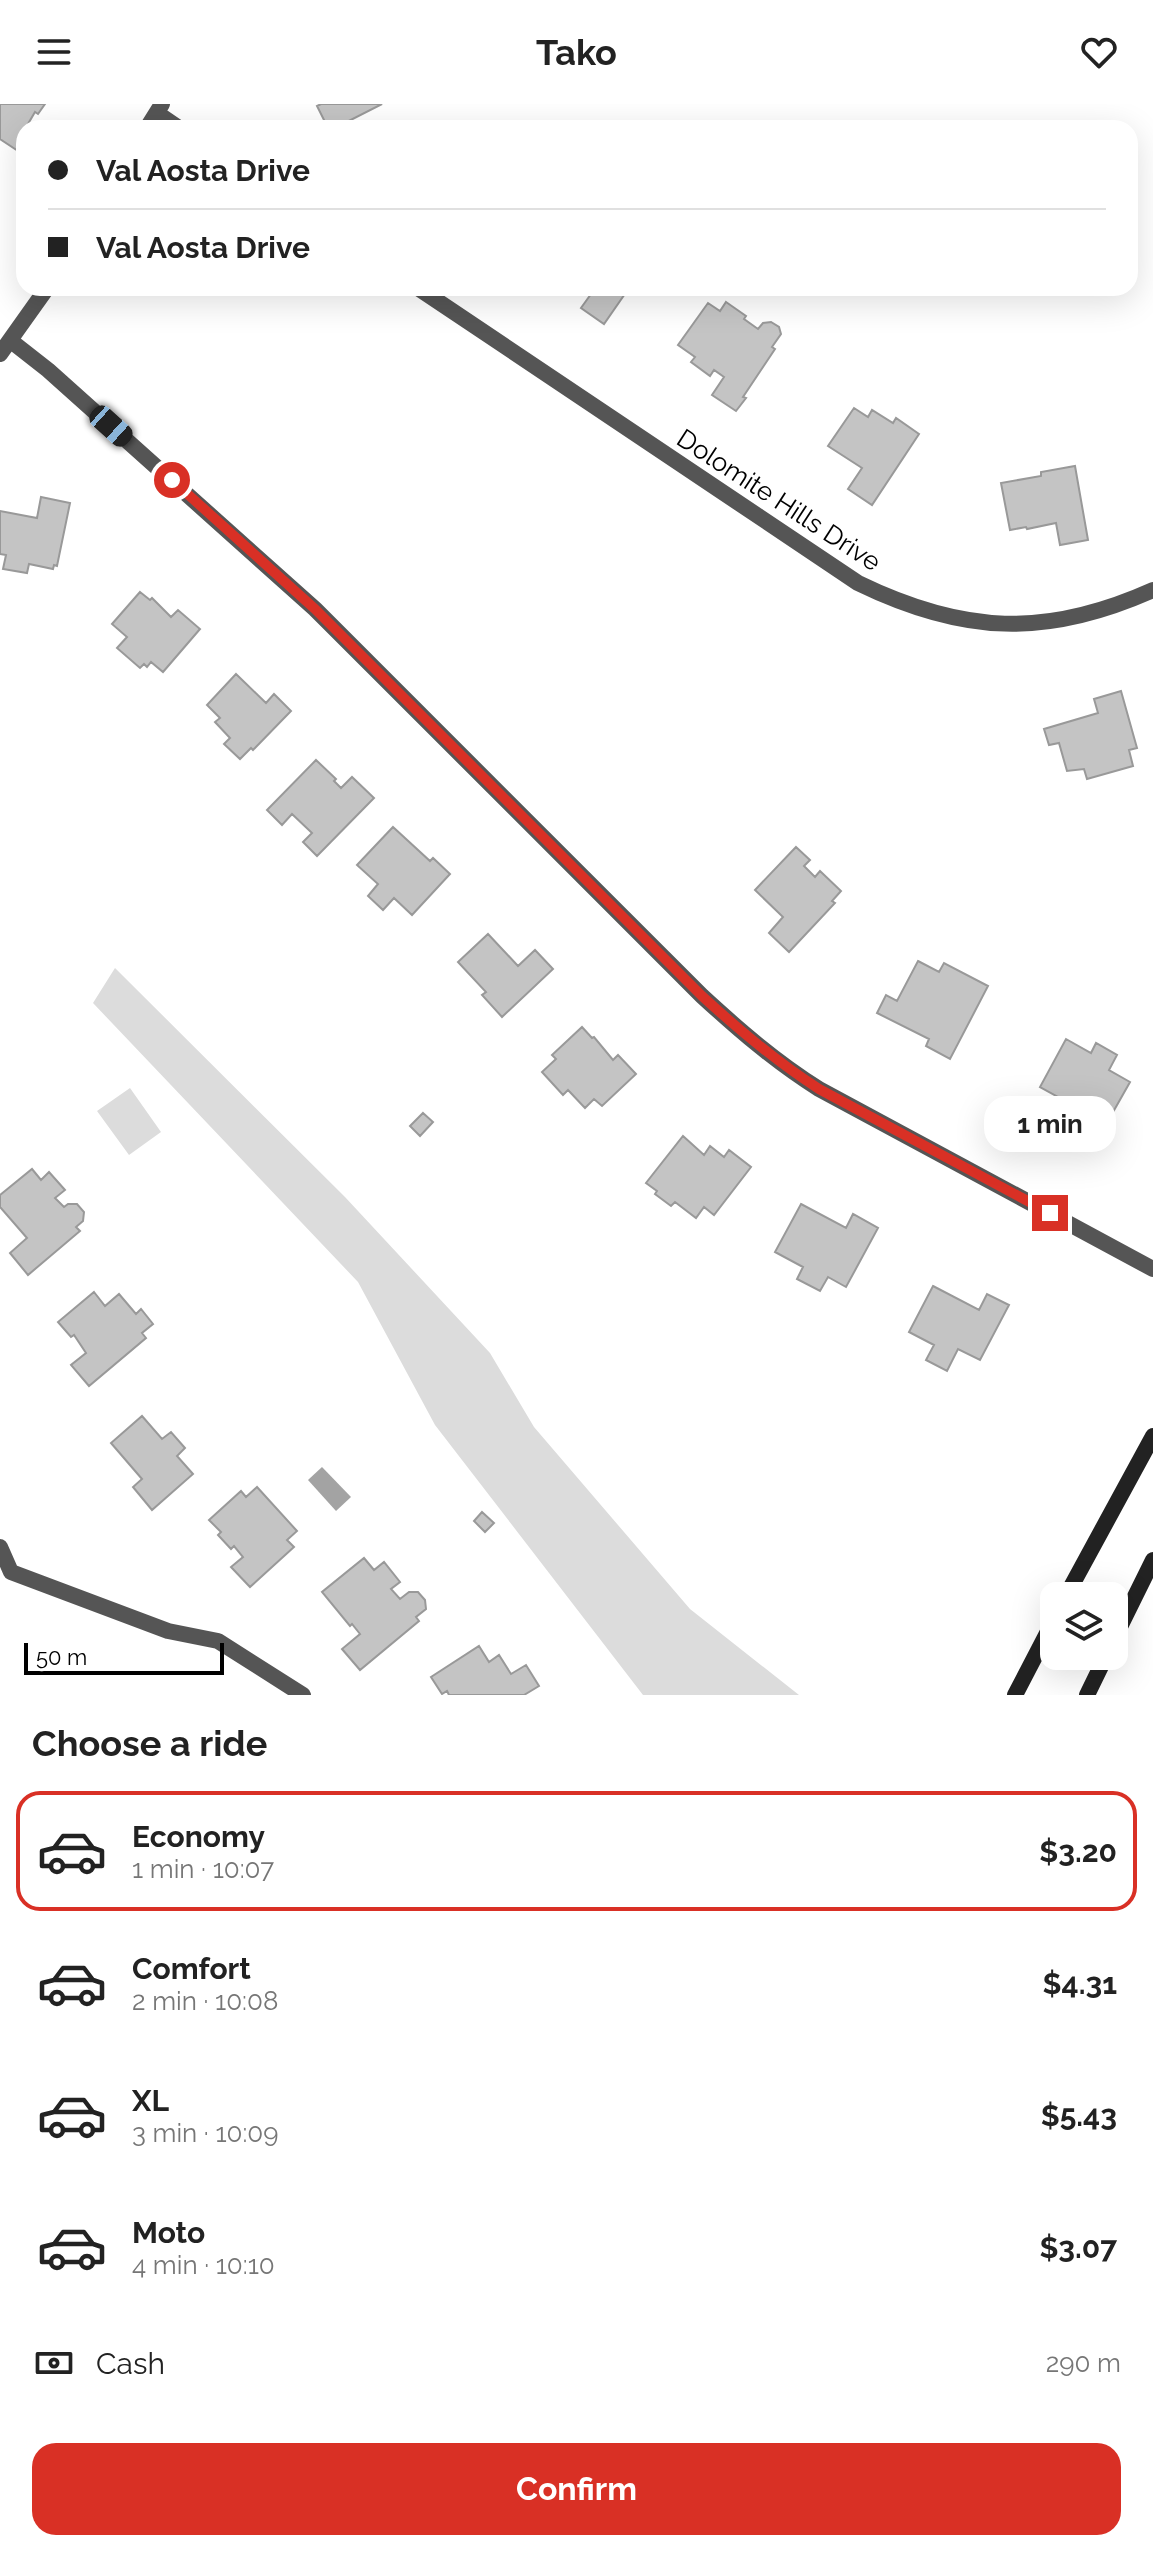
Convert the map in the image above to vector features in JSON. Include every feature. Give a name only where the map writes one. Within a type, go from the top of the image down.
[{"type":"main road","points":[[1074,1582],[1153,1436]]},
{"type":"main road","points":[[1128,1611],[1153,1560]]},
{"type":"main road","points":[[1015,1695],[1040,1647]]},
{"type":"main road","points":[[1087,1695],[1099,1670]]},
{"type":"street","points":[[41,296],[5,348],[48,370],[315,609],[741,1032],[819,1089],[1153,1269]]},
{"type":"street","name":"Dolomite Hills Drive","points":[[430,296],[858,583],[899,603],[940,616],[984,623],[1033,624],[1076,618],[1118,606],[1153,590]]},
{"type":"street","points":[[0,1547],[6,1575],[168,1631],[218,1641],[303,1695]]},
{"type":"shaded area","points":[[115,968],[345,1197],[490,1353],[534,1427],[690,1609],[799,1695],[643,1695],[435,1425],[358,1282],[93,1003]]},
{"type":"shaded area","points":[[130,1088],[161,1132],[129,1155],[97,1111]]},
{"type":"shaded area","points":[[322,1467],[351,1497],[336,1511],[308,1480]]},
{"type":"building","points":[[0,104],[45,104],[30,120],[16,120],[16,150],[0,139]]},
{"type":"building","points":[[382,104],[351,120],[324,120],[317,106]]},
{"type":"building","points":[[590,296],[623,296],[604,324],[581,308]]},
{"type":"building","points":[[726,302],[758,329],[763,323],[771,322],[779,327],[781,334],[736,411],[712,395],[724,377],[714,370],[710,376],[691,362],[695,357],[678,345],[708,303],[720,311]]},
{"type":"building","points":[[854,408],[868,417],[872,410],[893,423],[896,418],[919,434],[872,505],[848,489],[862,468],[828,446]]},
{"type":"building","points":[[1075,466],[1088,540],[1060,545],[1056,523],[1010,530],[1001,483]]},
{"type":"building","points":[[41,497],[70,503],[57,566],[54,565],[53,569],[29,564],[27,573],[3,569],[6,555],[0,554],[0,511],[37,518]]},
{"type":"building","points":[[140,592],[150,600],[152,598],[171,617],[178,610],[200,629],[163,672],[151,662],[147,667],[144,664],[140,668],[117,648],[127,637],[112,624]]},
{"type":"building","points":[[236,674],[266,703],[274,694],[291,711],[240,759],[224,744],[230,738],[215,722],[220,718],[207,705]]},
{"type":"building","points":[[1121,691],[1137,748],[1129,750],[1133,766],[1087,779],[1084,769],[1067,771],[1059,743],[1049,745],[1044,729],[1098,713],[1094,699]]},
{"type":"building","points":[[316,760],[341,788],[352,777],[374,798],[317,856],[303,842],[312,833],[292,814],[282,825],[267,810]]},
{"type":"building","points":[[393,827],[430,861],[433,858],[450,874],[412,915],[394,898],[383,910],[368,896],[378,884],[357,865]]},
{"type":"building","points":[[796,847],[810,860],[804,866],[815,877],[820,871],[841,891],[832,901],[835,903],[789,952],[769,933],[783,917],[755,890]]},
{"type":"building","points":[[488,934],[518,966],[535,950],[553,969],[502,1017],[482,995],[486,992],[458,962]]},
{"type":"building","points":[[918,961],[939,972],[944,963],[988,986],[950,1059],[926,1046],[929,1039],[877,1013],[886,995],[897,1001]]},
{"type":"building","points":[[582,1027],[613,1060],[618,1055],[636,1074],[602,1106],[594,1099],[585,1108],[568,1090],[563,1095],[542,1072],[556,1059],[552,1055]]},
{"type":"building","points":[[1066,1039],[1091,1053],[1096,1043],[1117,1055],[1109,1070],[1130,1082],[1099,1137],[1078,1125],[1084,1116],[1040,1087]]},
{"type":"building","points":[[423,1113],[433,1122],[420,1136],[410,1126]]},
{"type":"building","points":[[683,1136],[704,1155],[710,1146],[724,1157],[729,1150],[751,1167],[714,1215],[704,1207],[696,1218],[675,1202],[671,1206],[646,1183]]},
{"type":"building","points":[[32,1169],[41,1180],[49,1172],[65,1190],[55,1198],[64,1207],[77,1204],[84,1212],[83,1221],[76,1227],[80,1231],[28,1275],[10,1253],[27,1238],[0,1207],[0,1195]]},
{"type":"building","points":[[801,1204],[846,1228],[853,1214],[878,1228],[846,1287],[828,1277],[820,1291],[797,1279],[803,1267],[775,1252]]},
{"type":"building","points":[[933,1286],[979,1310],[987,1294],[1009,1305],[980,1360],[958,1349],[947,1371],[926,1360],[934,1345],[909,1332]]},
{"type":"building","points":[[94,1292],[105,1306],[119,1294],[136,1314],[141,1309],[153,1324],[142,1333],[146,1338],[89,1386],[71,1365],[86,1353],[74,1335],[71,1337],[58,1322]]},
{"type":"building","points":[[142,1416],[162,1439],[171,1432],[185,1448],[177,1456],[193,1474],[152,1510],[133,1487],[142,1479],[111,1443]]},
{"type":"building","points":[[257,1487],[297,1531],[287,1540],[294,1547],[250,1587],[231,1567],[243,1557],[218,1535],[221,1532],[209,1520],[241,1491],[246,1497]]},
{"type":"building","points":[[482,1512],[494,1523],[485,1532],[474,1521]]},
{"type":"building","points":[[364,1558],[374,1570],[384,1562],[400,1582],[391,1589],[400,1599],[409,1592],[418,1592],[425,1600],[426,1609],[416,1617],[419,1621],[360,1670],[342,1649],[360,1634],[322,1592]]},
{"type":"building","points":[[479,1646],[489,1662],[499,1655],[511,1674],[526,1665],[539,1686],[524,1695],[449,1695],[447,1691],[442,1694],[431,1677]]},
{"type":"route","points":[[172,480],[315,609],[741,1032],[792,1072],[846,1105],[1050,1213]]}]
